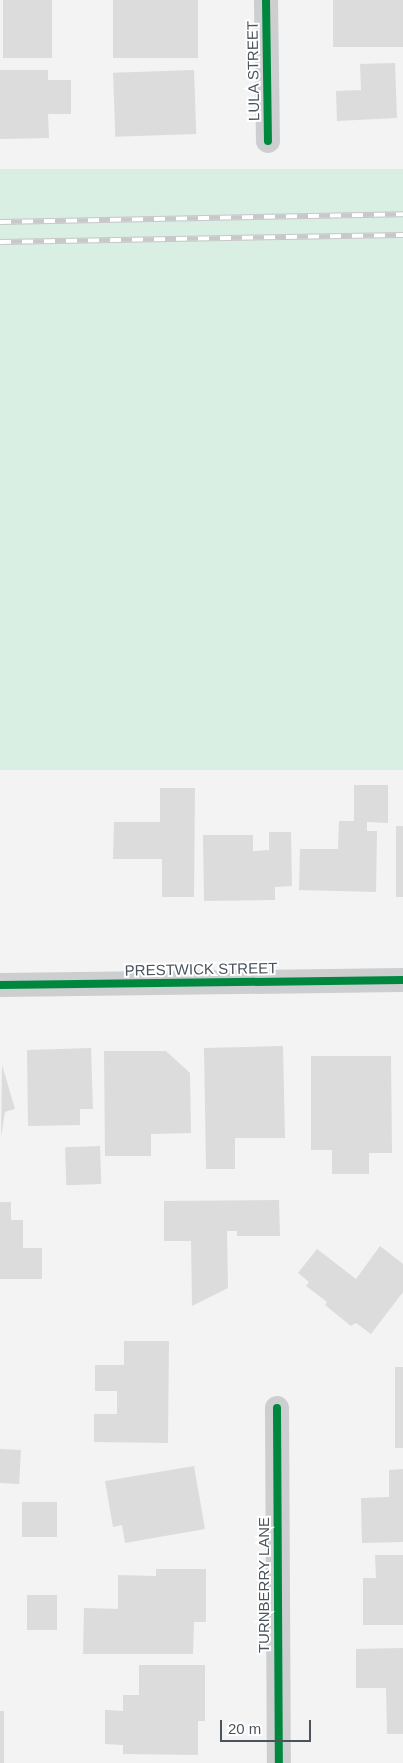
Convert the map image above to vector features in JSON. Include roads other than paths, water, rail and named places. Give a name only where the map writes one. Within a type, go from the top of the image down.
[{"type":"street","name":"LULA STREET","points":[[266,0],[268,141]]},
{"type":"street","name":"PRESTWICK STREET","points":[[0,985],[403,980]]},
{"type":"street","name":"TURNBERRY LANE","points":[[277,1408],[279,1763]]},
{"type":"railway","points":[[0,222],[403,214]]},
{"type":"railway","points":[[0,242],[403,235]]}]
